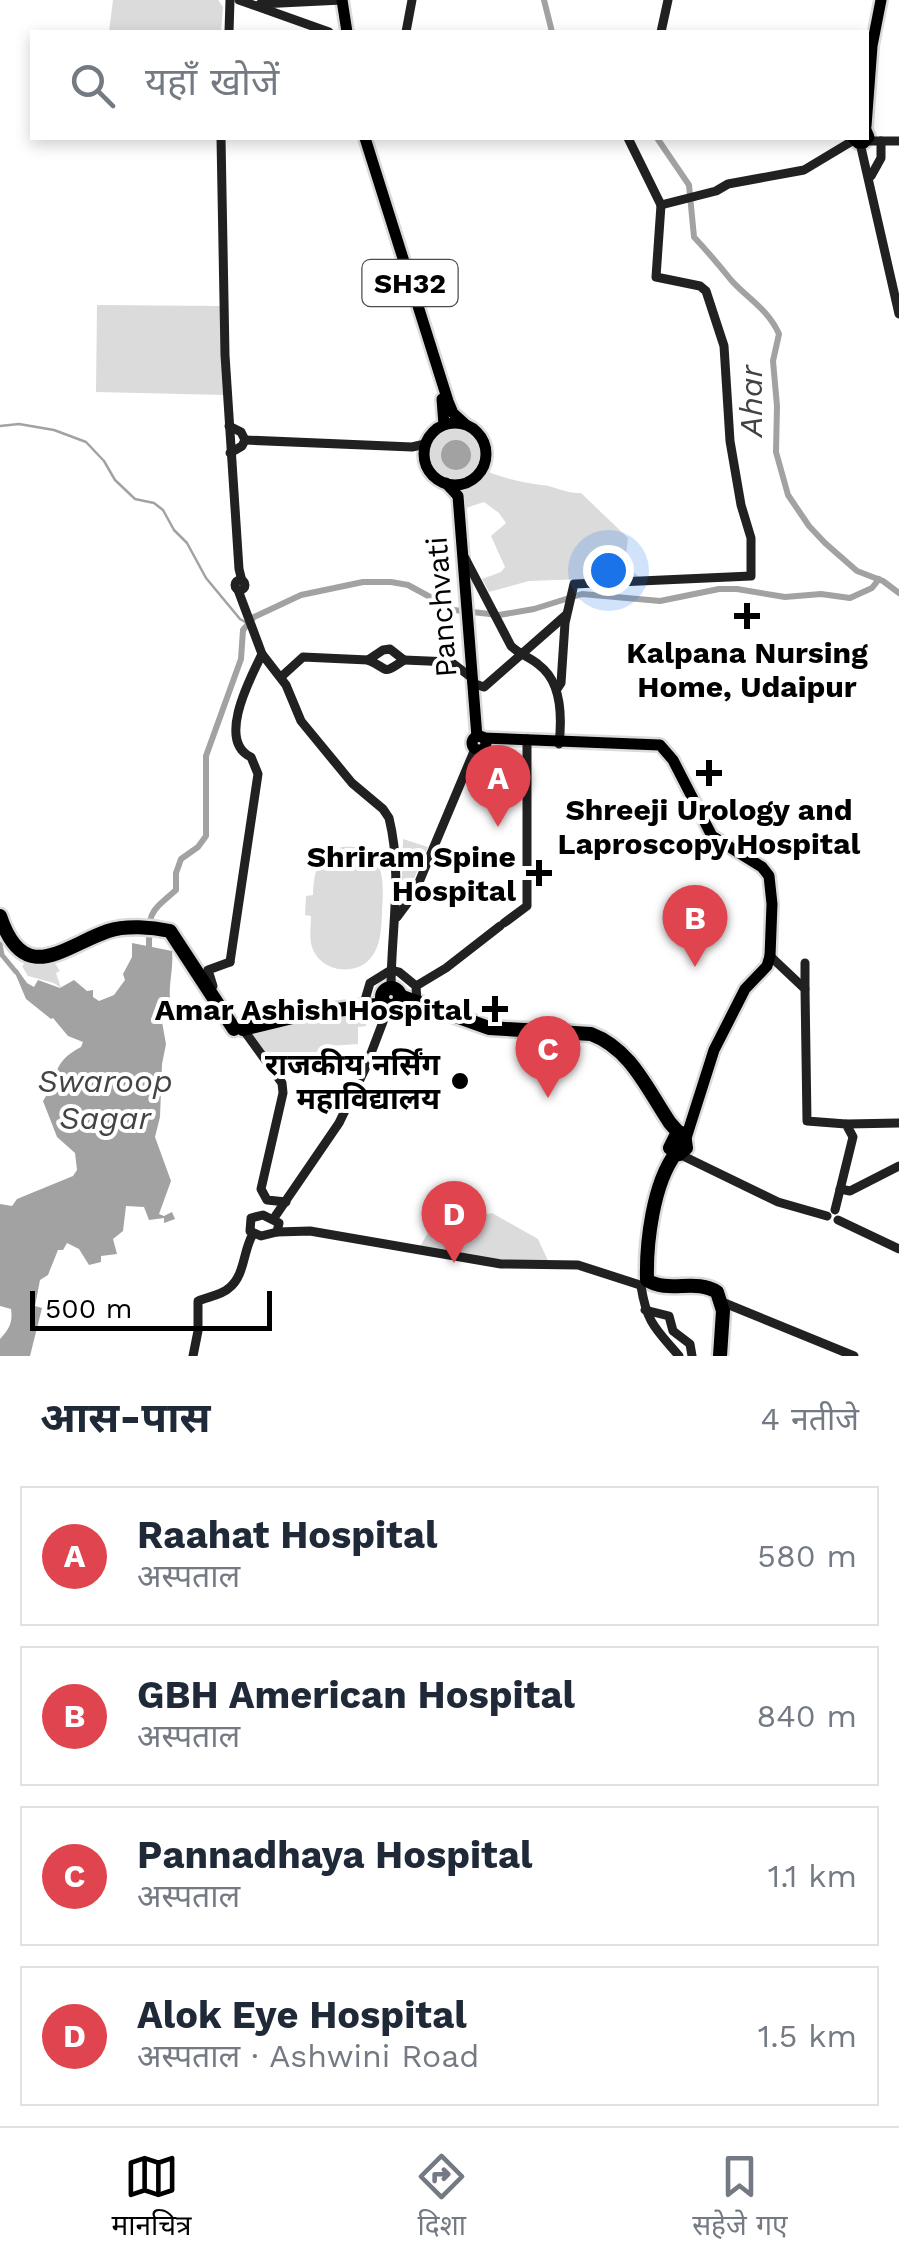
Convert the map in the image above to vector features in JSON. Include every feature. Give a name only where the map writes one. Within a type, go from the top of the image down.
[{"type":"highway","points":[[0,916],[22,952],[40,956],[60,955],[110,930],[165,930],[174,935],[239,1026]]},
{"type":"highway","points":[[192,965],[239,1026]]},
{"type":"highway","points":[[239,1026],[391,999],[504,1035],[583,1038],[600,1043],[623,1059],[678,1144]]},
{"type":"highway","points":[[239,1026],[365,1000],[391,999],[417,1002],[489,1028],[591,1034],[624,1054],[678,1144]]},
{"type":"highway","points":[[644,1290],[647,1219],[663,1159],[678,1144]]},
{"type":"highway","points":[[644,1290],[656,1286],[708,1286],[717,1292],[723,1318],[718,1356]]},
{"type":"highway","points":[[644,1290],[704,1290],[713,1294],[719,1313],[718,1356]]},
{"type":"main road","points":[[342,0],[346,30]]},
{"type":"main road","points":[[869,35],[879,0]]},
{"type":"main road","points":[[869,69],[879,0]]},
{"type":"main road","name":"SH32","points":[[363,140],[448,401],[453,413],[478,433],[486,452],[480,473],[468,482]]},
{"type":"main road","name":"SH32","points":[[363,140],[444,402],[444,425]]},
{"type":"main road","points":[[465,424],[444,425],[420,447],[430,473],[446,484],[468,482]]},
{"type":"main road","name":"Panchvati","points":[[468,482],[458,496],[468,648],[480,742]]},
{"type":"main road","name":"Panchvati","points":[[446,484],[458,496]]},
{"type":"main road","points":[[480,742],[650,748],[663,755],[706,835],[755,866],[761,874],[767,897],[768,955],[740,989],[701,1072],[678,1144]]},
{"type":"street","points":[[235,3],[281,9],[342,0]]},
{"type":"street","points":[[406,30],[412,0]]},
{"type":"street","points":[[660,30],[668,0]]},
{"type":"street","points":[[235,3],[281,9],[328,30]]},
{"type":"street","points":[[229,29],[235,3]]},
{"type":"street","points":[[869,137],[899,139]]},
{"type":"street","points":[[869,139],[899,139]]},
{"type":"street","points":[[221,140],[230,453],[240,588],[261,651],[280,677],[301,721],[352,782],[389,818],[397,918],[391,999],[340,1123],[286,1202],[277,1220],[265,1236],[254,1234],[248,1226],[251,1218],[263,1215],[277,1220],[310,1231],[500,1264],[578,1265],[644,1290],[669,1316],[672,1332],[690,1344],[692,1356]]},
{"type":"street","points":[[557,689],[561,683],[571,586],[626,579],[751,576],[751,538],[730,444],[723,343],[706,292],[700,286],[656,277],[661,205],[627,140]]},
{"type":"street","points":[[661,205],[716,191],[728,184],[804,170],[855,140]]},
{"type":"street","points":[[861,140],[899,314]]},
{"type":"street","points":[[870,179],[880,158],[881,142]]},
{"type":"street","points":[[892,280],[899,296]]},
{"type":"street","points":[[229,426],[235,426],[245,440]]},
{"type":"street","points":[[245,440],[420,447]]},
{"type":"street","points":[[230,453],[245,440]]},
{"type":"street","points":[[461,551],[498,624],[521,656],[542,666],[557,689],[560,742]]},
{"type":"street","points":[[466,599],[486,600]]},
{"type":"street","points":[[368,660],[387,649],[404,660],[451,662],[484,687],[566,614]]},
{"type":"street","points":[[451,662],[468,648]]},
{"type":"street","points":[[230,962],[258,774],[250,757],[236,744],[235,734],[247,682],[261,651]]},
{"type":"street","points":[[280,677],[303,657],[368,660],[385,671],[404,660]]},
{"type":"street","points":[[397,918],[414,894],[480,742]]},
{"type":"street","points":[[416,986],[527,906],[527,742]]},
{"type":"street","points":[[768,955],[805,989]]},
{"type":"street","points":[[192,965],[230,962]]},
{"type":"street","points":[[214,990],[208,970],[230,962]]},
{"type":"street","points":[[805,962],[806,1120],[899,1123]]},
{"type":"street","points":[[391,970],[416,986]]},
{"type":"street","points":[[365,1000],[370,983],[391,970]]},
{"type":"street","points":[[416,986],[417,1002]]},
{"type":"street","points":[[239,1026],[275,1072],[284,1093],[262,1179],[262,1194],[277,1220]]},
{"type":"street","points":[[834,1215],[853,1137],[846,1124]]},
{"type":"street","points":[[678,1144],[774,1197],[834,1215],[899,1246]]},
{"type":"street","points":[[840,1189],[850,1192],[899,1166]]},
{"type":"street","points":[[267,1200],[286,1202]]},
{"type":"street","points":[[193,1356],[198,1300],[229,1288],[240,1272],[246,1246],[254,1234]]},
{"type":"street","points":[[644,1290],[647,1318],[663,1342],[679,1356]]},
{"type":"street","points":[[722,1302],[854,1356]]},
{"type":"street","points":[[723,1318],[737,1308]]},
{"type":"street","points":[[814,1340],[843,1356]]},
{"type":"shaded area","points":[[113,0],[218,0],[223,7],[221,30],[109,30]]},
{"type":"shaded area","points":[[97,305],[221,306],[225,395],[96,392]]},
{"type":"shaded area","points":[[456,426],[476,434],[484,454],[476,474],[456,482],[436,474],[428,454],[436,434]]},
{"type":"shaded area","points":[[486,471],[581,493],[628,538],[625,564],[639,577],[529,581],[489,592],[482,579],[505,567],[491,536],[506,523],[484,502],[463,509],[463,488]]},
{"type":"shaded area","points":[[403,839],[428,847],[401,908]]},
{"type":"shaded area","points":[[342,847],[368,852],[375,859],[383,890],[376,949],[363,965],[338,969],[316,955],[311,916],[305,915],[306,896],[313,895],[318,865]]},
{"type":"shaded area","points":[[29,959],[54,962],[60,971],[56,973],[61,988],[28,976],[22,966]]},
{"type":"shaded area","points":[[349,1012],[349,1016],[365,1015],[366,1026],[358,1027],[358,1044],[328,1046],[318,1072],[283,1068],[278,1072],[248,1030]]},
{"type":"shaded area","points":[[492,1213],[538,1239],[550,1265],[494,1263],[420,1247],[431,1227]]},
{"type":"water","points":[[456,440],[466,445],[471,455],[466,465],[456,470],[446,465],[441,455],[446,445]]},
{"type":"water","name":"Swaroop Sagar","points":[[132,943],[172,951],[171,1004],[167,1007],[172,1011],[171,1020],[166,1016],[162,1022],[166,1044],[155,1137],[171,1181],[159,1214],[172,1212],[175,1219],[164,1223],[164,1218],[149,1220],[144,1207],[126,1206],[123,1231],[113,1239],[117,1254],[101,1256],[101,1262],[89,1265],[79,1249],[67,1243],[63,1250],[58,1250],[48,1275],[40,1280],[35,1306],[42,1308],[30,1356],[0,1356],[0,1339],[10,1326],[11,1309],[0,1306],[0,1204],[12,1206],[17,1199],[73,1176],[77,1170],[75,1153],[57,1137],[43,1101],[64,1059],[83,1042],[68,1036],[53,1018],[26,999],[15,973],[17,969],[34,987],[38,980],[60,988],[74,980],[87,991],[93,990],[93,997],[99,1001],[114,995],[125,980],[123,974],[132,957]]},
{"type":"waterway","name":"Ahar","points":[[544,0],[552,30]]},
{"type":"waterway","name":"Ahar","points":[[658,140],[689,185],[694,237],[763,311],[779,334],[773,361],[776,452],[788,495],[825,543],[857,571],[883,581],[899,593]]},
{"type":"waterway","points":[[0,426],[19,424],[54,430],[86,442],[135,499],[154,503],[163,510],[206,578],[247,623]]},
{"type":"waterway","points":[[149,946],[153,913],[176,890],[181,859],[206,836],[206,756],[241,659],[243,630],[254,617],[301,595],[363,582],[408,585],[454,610],[499,615],[582,594],[660,601],[737,589],[785,597],[821,594],[850,598],[872,588],[879,579]]},
{"type":"waterway","points":[[0,944],[2,955],[16,972]]},
{"type":"place","name":"Kalpana Nursing Home, Udaipur","points":[[747,616]]},
{"type":"place","name":"Shreeji Urology and Laproscopy Hospital","points":[[709,773]]},
{"type":"place","name":"Raahat Hospital","points":[[498,827]]},
{"type":"place","name":"Shriram Spine Hospital","points":[[539,873]]},
{"type":"place","name":"GBH American Hospital","points":[[695,967]]},
{"type":"place","name":"Amar Ashish Hospital","points":[[495,1009]]},
{"type":"place","name":"राजकीय नर्सिंग महाविद्यालय","points":[[460,1081]]},
{"type":"place","name":"Pannadhaya Hospital","points":[[548,1098]]},
{"type":"place","name":"Alok Eye Hospital","points":[[454,1263]]}]
